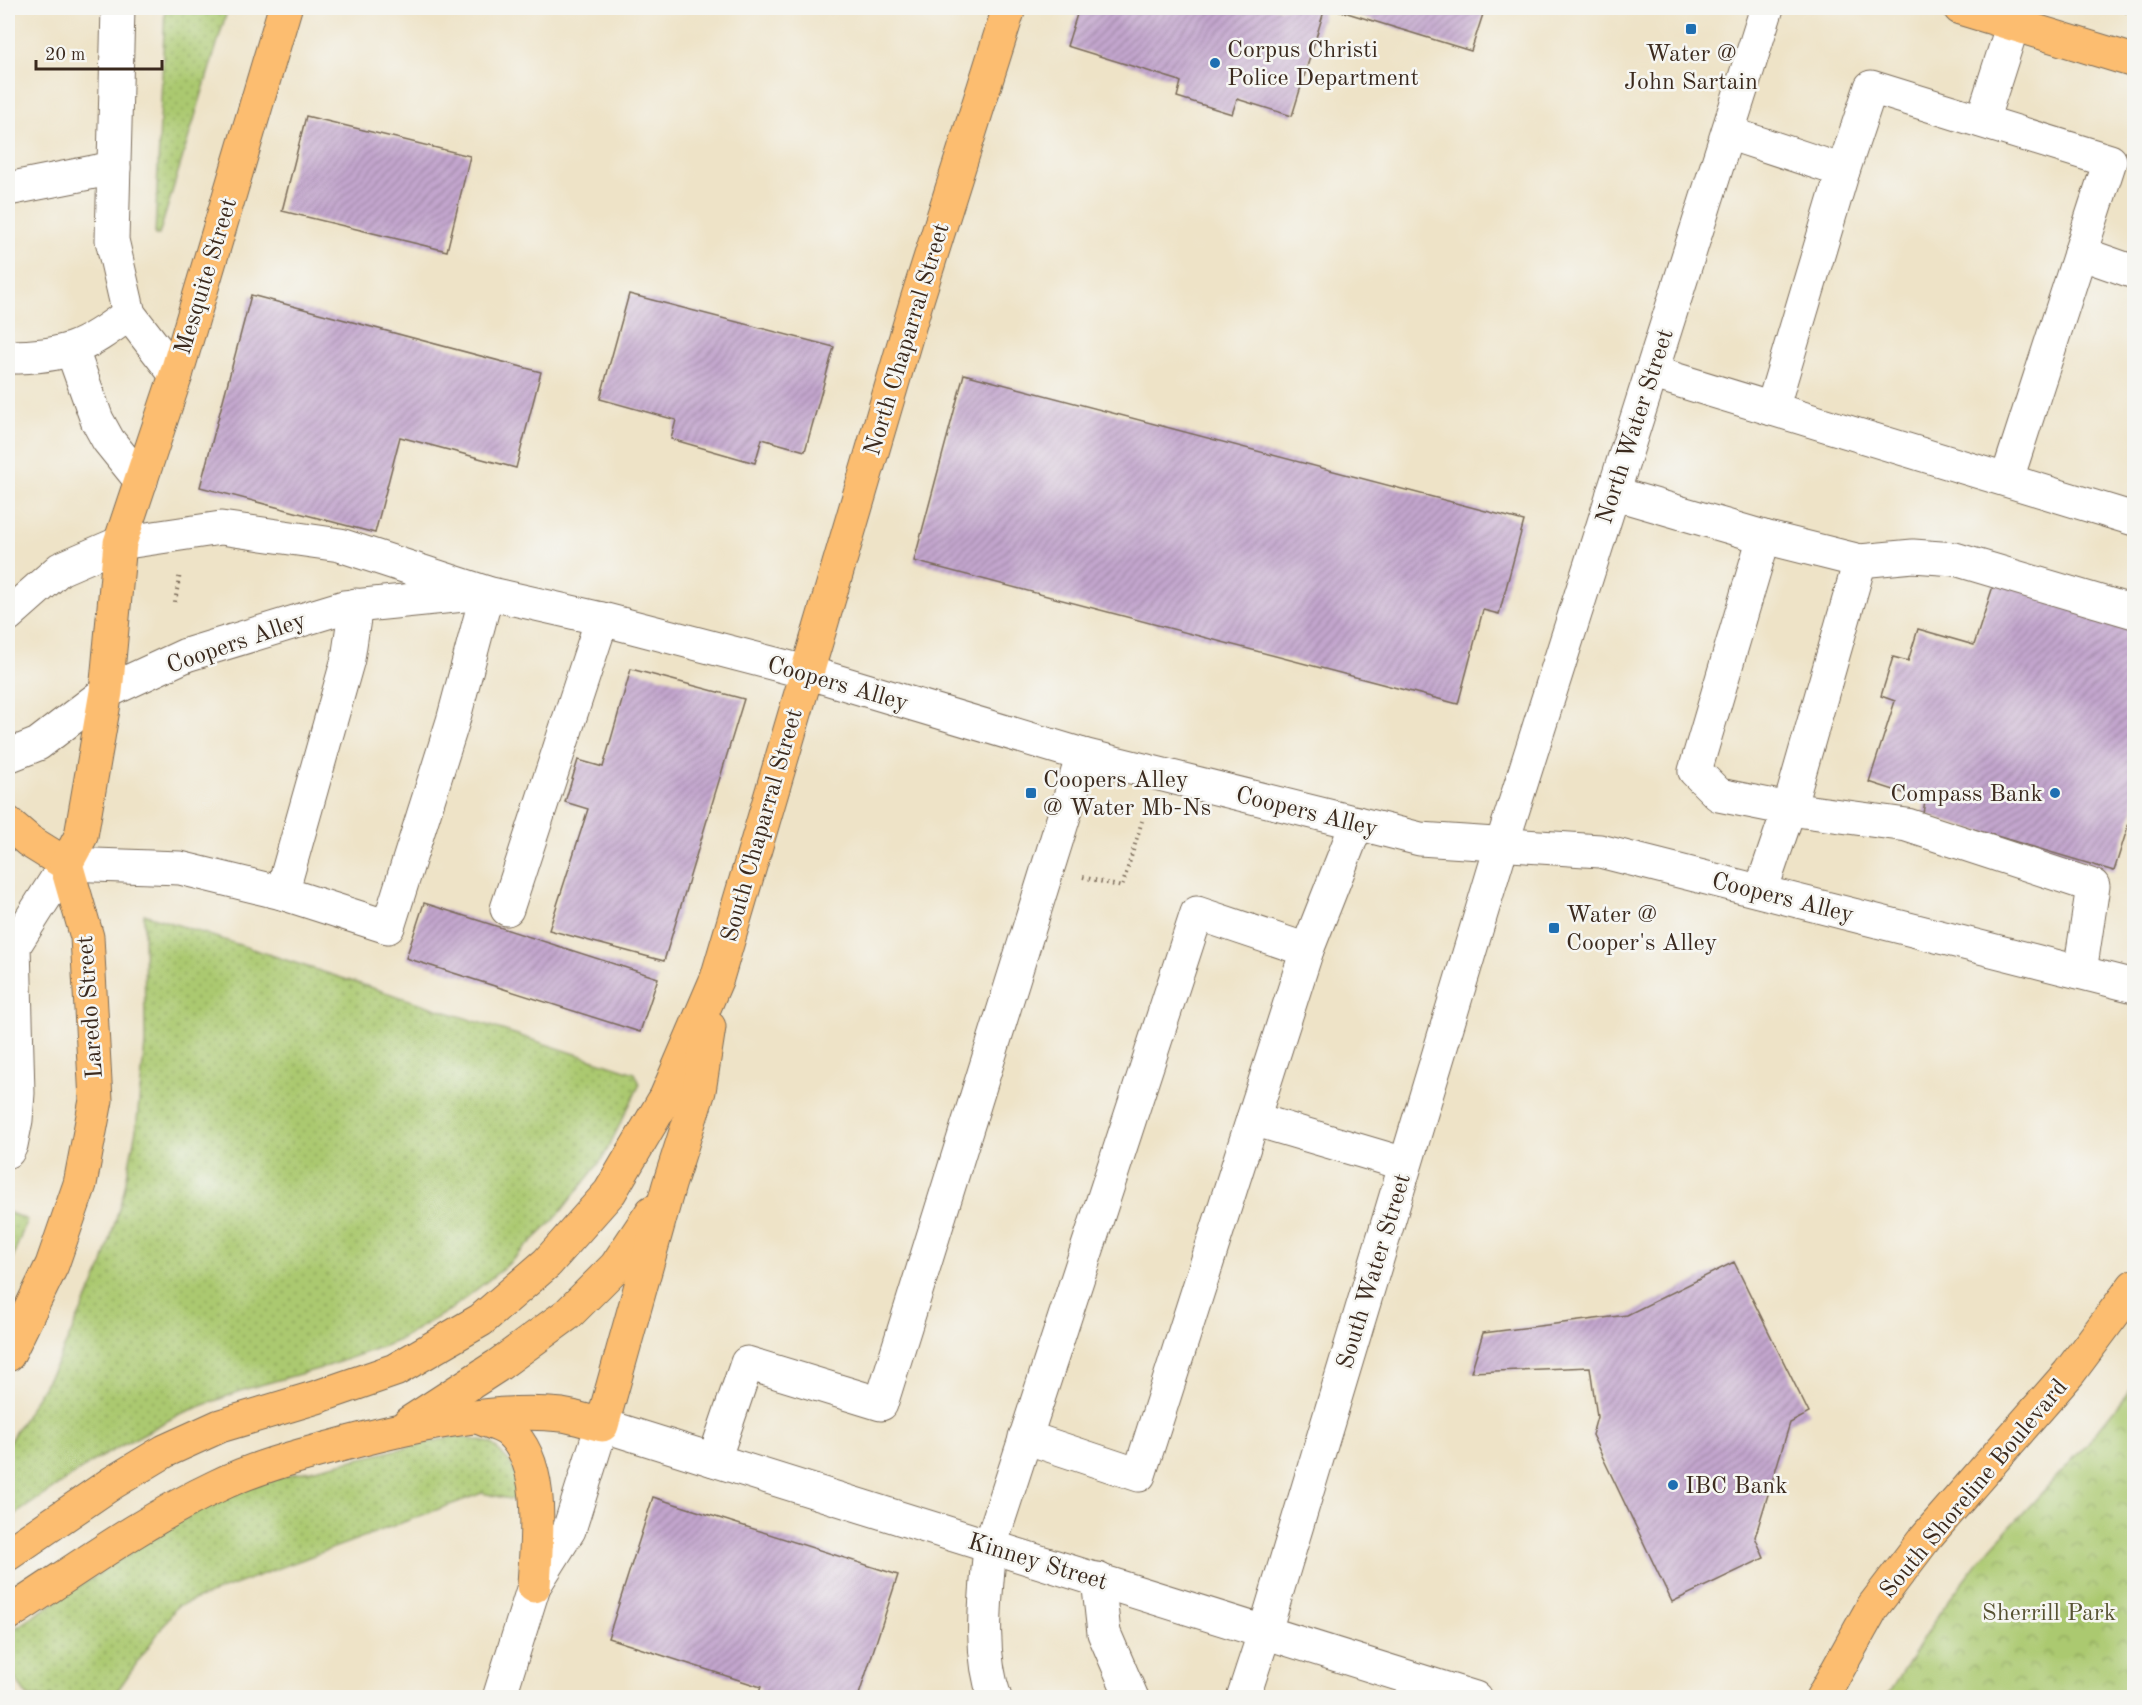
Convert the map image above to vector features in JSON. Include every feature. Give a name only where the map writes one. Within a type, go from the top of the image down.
[{"type":"main road","name":"Mesquite Street","points":[[120,543],[176,375],[285,8]]},
{"type":"main road","name":"North Chaparral Street","points":[[806,672],[916,303],[1009,8]]},
{"type":"main road","points":[[1959,8],[2134,61]]},
{"type":"main road","points":[[8,823],[29,841],[66,864],[81,836],[106,692],[120,543]]},
{"type":"main road","name":"South Chaparral Street","points":[[717,978],[806,672]]},
{"type":"main road","name":"Laredo Street","points":[[8,1355],[56,1255],[80,1184],[96,1100],[87,937],[66,864]]},
{"type":"main road","points":[[8,1614],[166,1512],[218,1485],[274,1462],[399,1429],[480,1418],[520,1414],[563,1415],[602,1425],[669,1185],[699,1091],[717,978]]},
{"type":"main road","points":[[8,1554],[112,1483],[165,1451],[220,1426],[317,1397],[395,1370],[481,1320],[547,1263],[610,1192],[666,1097],[717,978]]},
{"type":"main road","points":[[399,1429],[497,1366],[568,1314],[616,1266],[669,1185]]},
{"type":"main road","name":"South Shoreline Boulevard","points":[[1822,1698],[1872,1608],[1906,1563],[2069,1373],[2134,1286]]},
{"type":"main road","points":[[480,1418],[509,1431],[526,1455],[534,1482],[537,1516],[534,1586]]},
{"type":"street","points":[[118,8],[112,240],[129,314],[176,375]]},
{"type":"street","name":"North Water Street","points":[[1502,844],[1767,8]]},
{"type":"street","points":[[1982,121],[2013,24]]},
{"type":"street","points":[[1772,409],[1843,171],[1871,87],[2110,160],[2007,479]]},
{"type":"street","points":[[1728,132],[1843,171]]},
{"type":"street","points":[[8,189],[114,168]]},
{"type":"street","points":[[2080,253],[2134,272]]},
{"type":"street","points":[[8,357],[39,357],[72,350],[98,337],[129,314]]},
{"type":"street","points":[[72,350],[97,420],[108,440],[141,481]]},
{"type":"street","points":[[1652,372],[2134,519]]},
{"type":"street","points":[[1613,493],[1764,537],[1860,561],[1913,556],[1955,559],[2134,612]]},
{"type":"street","name":"Coopers Alley","points":[[8,615],[60,569],[120,543],[221,528],[340,545],[488,593],[602,619],[806,672],[1083,755],[1420,839],[1600,851],[2134,986]]},
{"type":"street","points":[[1764,537],[1695,771],[1719,795],[1789,809],[1907,825],[2093,886],[2080,972]]},
{"type":"street","points":[[1761,891],[1789,809],[1860,561]]},
{"type":"street","points":[[8,1151],[16,1120],[18,1093],[14,946],[66,864],[180,868],[282,893],[388,927],[453,721],[488,593]]},
{"type":"street","name":"Coopers Alley","points":[[8,756],[38,744],[106,692],[186,655],[344,607],[488,593]]},
{"type":"street","points":[[282,893],[348,659],[356,605]]},
{"type":"street","points":[[507,909],[602,619]]},
{"type":"street","points":[[714,1460],[747,1363],[881,1404],[1083,755]]},
{"type":"street","points":[[1025,1437],[1139,1475],[1307,950],[1357,823]]},
{"type":"street","name":"South Water Street","points":[[1243,1698],[1502,844]]},
{"type":"street","points":[[995,1698],[990,1683],[984,1626],[990,1546],[1197,913],[1307,950]]},
{"type":"street","points":[[1253,1119],[1405,1164]]},
{"type":"street","points":[[499,1698],[534,1586],[568,1530],[602,1425]]},
{"type":"street","name":"Kinney Street","points":[[602,1425],[1475,1698]]},
{"type":"street","points":[[1098,1579],[1104,1633],[1132,1698]]},
{"type":"path","points":[[2114,8],[2134,14]]},
{"type":"path","points":[[175,602],[182,566]]},
{"type":"path","points":[[1079,876],[1122,887],[1142,821]]},
{"type":"green space","points":[[165,8],[228,8],[159,235],[155,235]]},
{"type":"green space","points":[[144,914],[635,1073],[640,1084],[603,1158],[555,1219],[504,1268],[450,1310],[395,1342],[325,1367],[246,1389],[178,1415],[97,1459],[8,1519],[8,1444],[56,1365],[102,1267],[124,1191],[136,1130],[145,1044]]},
{"type":"green space","points":[[8,1212],[27,1220],[8,1270]]},
{"type":"green space","name":"Sherrill Park","points":[[2134,1385],[2134,1697],[1886,1697],[1940,1612],[1977,1563],[2085,1446]]},
{"type":"green space","points":[[456,1436],[491,1443],[509,1461],[518,1477],[519,1501],[482,1493],[177,1606],[113,1697],[28,1697],[8,1669],[8,1633],[208,1504],[268,1480]]},
{"type":"building","name":"Corpus Christi Police Department","points":[[1079,8],[1325,8],[1292,116],[1237,99],[1232,114],[1177,97],[1181,82],[1177,80],[1067,46]]},
{"type":"building","name":"Corpus Christi Police Department","points":[[1331,8],[1485,8],[1471,51]]},
{"type":"building","points":[[306,116],[470,156],[447,251],[282,211]]},
{"type":"building","points":[[629,294],[834,347],[805,451],[762,439],[755,463],[671,439],[676,420],[600,399]]},
{"type":"building","points":[[251,295],[541,372],[516,468],[400,437],[375,533],[200,487]]},
{"type":"building","points":[[964,374],[1524,521],[1499,614],[1483,610],[1458,704],[914,561]]},
{"type":"building","points":[[1995,580],[2134,625],[2134,807],[2114,871],[1923,814],[1925,800],[1869,782],[1895,701],[1881,696],[1893,657],[1908,661],[1918,629],[1974,645]]},
{"type":"building","points":[[631,669],[744,699],[664,961],[549,930],[588,809],[565,802],[578,760],[603,767]]},
{"type":"building","points":[[424,903],[658,978],[640,1032],[406,958]]},
{"type":"building","points":[[1734,1262],[1809,1413],[1790,1423],[1755,1537],[1764,1558],[1672,1602],[1592,1435],[1597,1417],[1590,1367],[1471,1372],[1483,1333],[1627,1315]]},
{"type":"building","points":[[653,1497],[898,1575],[858,1698],[757,1698],[761,1687],[608,1638]]},
{"type":"place","name":"Water @ John Sartain","points":[[1691,29]]},
{"type":"place","name":"Corpus Christi Police Department","points":[[1215,63]]},
{"type":"place","name":"Coopers Alley @ Water Mb-Ns","points":[[1031,793]]},
{"type":"place","name":"Compass Bank","points":[[2055,793]]},
{"type":"place","name":"Water @ Cooper's Alley","points":[[1554,928]]},
{"type":"place","name":"IBC Bank","points":[[1673,1485]]}]
